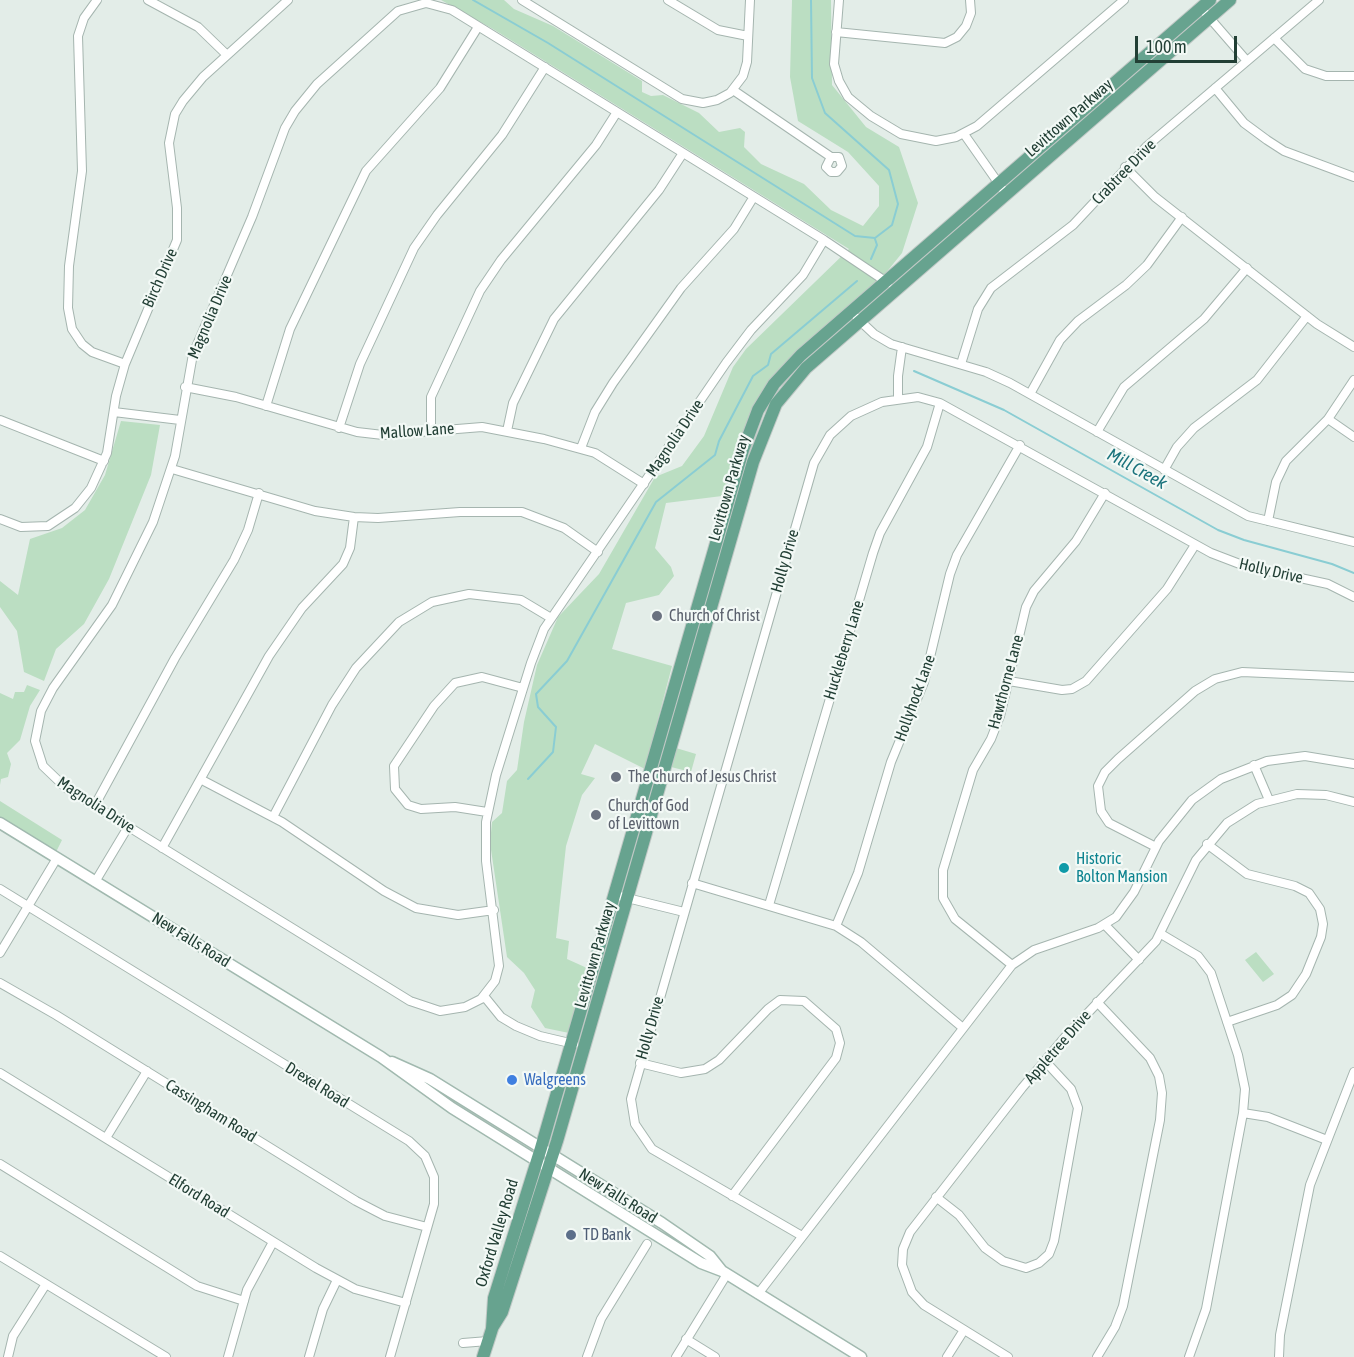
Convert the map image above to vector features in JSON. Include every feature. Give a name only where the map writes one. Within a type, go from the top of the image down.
[{"type":"main road","name":"Levittown Parkway","points":[[545,1157],[585,1047],[767,420],[793,380],[1230,0]]},
{"type":"main road","name":"Levittown Parkway","points":[[545,1157],[572,1044],[615,895],[751,427],[767,393],[784,372],[850,312],[1206,4]]},
{"type":"main road","name":"New Falls Road","points":[[0,823],[381,1058],[430,1079],[702,1263],[725,1273],[861,1357]]},
{"type":"main road","name":"Oxford Valley Road","points":[[483,1357],[490,1335],[494,1298],[545,1157]]},
{"type":"street","points":[[96,0],[84,18],[78,36],[82,171],[69,266],[68,308],[72,329],[82,344],[93,352],[124,364]]},
{"type":"street","points":[[148,0],[198,27],[227,55]]},
{"type":"street","name":"Birch Drive","points":[[0,519],[31,529],[55,523],[86,496],[104,461],[124,364],[177,240],[177,208],[170,159],[172,124],[190,91],[288,0]]},
{"type":"street","points":[[522,0],[682,99],[696,103],[711,102],[733,90],[745,69],[750,0]]},
{"type":"street","points":[[668,0],[718,30],[748,36]]},
{"type":"street","points":[[839,0],[836,72],[843,89],[854,104],[889,127],[912,138],[936,141],[964,134],[977,126],[1124,0]]},
{"type":"street","points":[[836,32],[945,43],[957,36],[966,26],[971,14],[970,0]]},
{"type":"street","name":"Crabtree Drive","points":[[961,364],[978,309],[991,288],[1073,225],[1125,167],[1319,0]]},
{"type":"street","name":"Magnolia Drive","points":[[824,240],[803,275],[739,344],[551,618],[538,644],[496,775],[487,812],[486,861],[500,966],[495,981],[484,996],[474,1003],[454,1010],[425,1008],[95,806],[60,783],[43,766],[36,750],[37,724],[53,688],[80,652],[125,581],[153,522],[172,469],[185,387],[204,325],[243,239],[277,148],[295,111],[317,84],[389,17],[417,2],[442,6],[824,240],[897,289]]},
{"type":"street","points":[[1206,4],[1209,18],[1247,61]]},
{"type":"street","points":[[266,405],[290,329],[366,171],[440,88],[478,27]]},
{"type":"street","points":[[1274,38],[1305,69],[1326,76],[1354,76]]},
{"type":"street","points":[[339,428],[360,364],[414,248],[427,228],[502,135],[545,67]]},
{"type":"street","points":[[1215,88],[1244,123],[1284,151],[1335,167],[1354,177]]},
{"type":"street","points":[[733,90],[831,157]]},
{"type":"street","points":[[431,431],[431,397],[480,291],[501,261],[596,145],[617,112]]},
{"type":"street","points":[[964,134],[1006,194]]},
{"type":"street","points":[[507,431],[513,403],[554,319],[659,190],[683,153]]},
{"type":"street","points":[[1125,167],[1155,197],[1307,316],[1354,347]]},
{"type":"street","points":[[581,448],[595,412],[613,383],[681,288],[734,230],[753,198]]},
{"type":"street","points":[[1030,394],[1060,340],[1078,321],[1126,285],[1147,265],[1182,217]]},
{"type":"street","points":[[1097,432],[1124,387],[1204,320],[1247,268]]},
{"type":"street","points":[[850,312],[882,339],[993,375],[1239,512],[1354,542]]},
{"type":"street","points":[[1164,470],[1177,447],[1194,428],[1263,374],[1307,316]]},
{"type":"street","points":[[898,398],[902,347]]},
{"type":"street","points":[[1268,521],[1280,471],[1291,455],[1328,419],[1354,380]]},
{"type":"street","name":"Mallow Lane","points":[[185,387],[266,405],[339,428],[377,434],[471,427],[507,431],[581,448],[609,461],[644,484]]},
{"type":"street","name":"Holly Drive","points":[[802,1236],[660,1156],[646,1143],[632,1113],[632,1091],[816,457],[830,435],[851,416],[866,407],[898,398],[918,397],[940,403],[1020,445],[1195,545],[1245,566],[1328,584],[1354,597]]},
{"type":"street","name":"Huckleberry Lane","points":[[769,905],[873,553],[880,533],[927,447],[940,403]]},
{"type":"street","points":[[114,412],[180,420]]},
{"type":"street","points":[[1328,419],[1354,437]]},
{"type":"street","points":[[0,420],[104,461]]},
{"type":"street","name":"Hollyhock Lane","points":[[836,926],[858,873],[891,762],[924,682],[950,574],[957,555],[1020,445]]},
{"type":"street","points":[[172,469],[315,511],[354,517],[378,518],[460,512],[522,512],[564,528],[598,552]]},
{"type":"street","points":[[95,806],[170,667],[234,560],[248,530],[259,493]]},
{"type":"street","name":"Hawthorne Lane","points":[[1012,965],[955,919],[945,905],[942,870],[973,770],[996,729],[1030,598],[1076,541],[1105,493]]},
{"type":"street","points":[[162,848],[202,780],[252,686],[292,622],[343,564],[350,548],[354,517]]},
{"type":"street","points":[[1009,681],[1062,690],[1086,681],[1167,589],[1195,545]]},
{"type":"street","points":[[273,817],[332,705],[356,668],[399,622],[432,602],[470,594],[521,600],[551,618]]},
{"type":"street","points":[[1156,847],[1109,824],[1101,811],[1098,786],[1105,772],[1118,759],[1195,691],[1215,680],[1242,672],[1354,677]]},
{"type":"street","points":[[487,812],[455,807],[420,809],[408,805],[395,789],[394,766],[434,706],[455,684],[482,677],[523,688]]},
{"type":"street","points":[[758,1293],[1012,965],[1034,950],[1105,925],[1124,908],[1156,847],[1169,827],[1192,800],[1221,779],[1254,765],[1305,756],[1354,764]]},
{"type":"street","points":[[1254,765],[1269,800]]},
{"type":"street","points":[[202,780],[273,817],[384,891],[416,908],[458,915],[494,910]]},
{"type":"street","name":"Appletree Drive","points":[[1008,1357],[919,1301],[908,1286],[902,1265],[903,1249],[910,1232],[1045,1061],[1161,934],[1196,860],[1207,844],[1240,813],[1269,800],[1311,794],[1354,802]]},
{"type":"street","points":[[95,882],[128,826]]},
{"type":"street","points":[[1207,844],[1247,874],[1295,886],[1309,893],[1320,909],[1323,924],[1322,937],[1306,974],[1293,995],[1277,1005],[1227,1022]]},
{"type":"street","points":[[0,953],[57,858]]},
{"type":"street","points":[[692,884],[836,926],[861,942],[963,1028]]},
{"type":"street","name":"Drexel Road","points":[[0,889],[419,1149],[431,1166],[434,1180],[434,1204],[390,1357]]},
{"type":"street","points":[[615,895],[684,912]]},
{"type":"street","points":[[1105,925],[1139,960]]},
{"type":"street","points":[[1161,934],[1188,949],[1204,963],[1215,984],[1244,1076],[1243,1113],[1206,1309],[1189,1357]]},
{"type":"street","name":"Cassingham Road","points":[[0,983],[375,1212],[428,1227]]},
{"type":"street","points":[[484,996],[494,1010],[516,1026],[540,1036],[585,1047]]},
{"type":"street","points":[[640,1064],[681,1073],[705,1069],[719,1060],[774,1004],[789,999],[804,1001],[836,1029],[840,1043],[837,1058],[732,1196]]},
{"type":"street","points":[[1097,1357],[1115,1328],[1123,1306],[1160,1120],[1162,1093],[1159,1076],[1150,1058],[1098,1002]]},
{"type":"street","points":[[936,1197],[959,1215],[985,1248],[1003,1261],[1026,1268],[1039,1263],[1049,1254],[1054,1240],[1078,1108],[1071,1089],[1045,1061]]},
{"type":"street","points":[[106,1138],[147,1071]]},
{"type":"street","points":[[1279,1357],[1280,1335],[1305,1206],[1327,1140],[1354,1072]]},
{"type":"street","name":"Elford Road","points":[[0,1073],[337,1280],[406,1304]]},
{"type":"street","points":[[1243,1113],[1268,1118],[1327,1140]]},
{"type":"street","points":[[0,1164],[197,1286],[244,1300]]},
{"type":"street","points":[[228,1357],[244,1300],[255,1271],[273,1242]]},
{"type":"street","points":[[587,1357],[601,1319],[647,1244]]},
{"type":"street","points":[[0,1256],[166,1357]]},
{"type":"street","points":[[676,1357],[725,1273]]},
{"type":"street","points":[[309,1357],[323,1309],[337,1280]]},
{"type":"street","points":[[8,1357],[10,1345],[46,1284]]},
{"type":"street","points":[[947,1357],[964,1330]]},
{"type":"street","points":[[463,1343],[490,1335]]},
{"type":"street","points":[[686,1339],[715,1357]]},
{"type":"street","points":[[0,1342],[10,1345]]},
{"type":"green space","points":[[441,0],[504,0],[514,9],[553,26],[642,81],[642,92],[651,96],[663,95],[699,113],[719,132],[740,128],[745,132],[744,147],[761,164],[804,184],[831,210],[863,226],[879,206],[879,186],[848,152],[798,121],[790,77],[792,0],[831,0],[832,85],[866,127],[899,147],[918,203],[902,253],[885,274],[755,406],[722,496],[666,503],[655,548],[671,567],[674,576],[659,595],[626,603],[612,649],[672,666],[645,769],[595,744],[581,774],[595,778],[582,795],[566,846],[556,938],[569,941],[567,959],[587,968],[569,1033],[545,1028],[531,1007],[535,990],[524,973],[507,957],[490,843],[492,822],[502,813],[507,781],[517,770],[524,722],[537,665],[558,617],[599,574],[655,477],[682,466],[704,436],[733,367],[746,349],[849,249],[493,29]]},
{"type":"green space","points":[[121,421],[160,425],[151,475],[109,579],[84,624],[56,649],[44,681],[24,672],[17,631],[0,607],[0,581],[18,595],[30,539],[62,528],[85,510],[105,475]]},
{"type":"green space","points":[[27,685],[40,690],[30,706],[20,740],[7,753],[11,764],[8,777],[1,779],[0,785],[0,693],[13,699],[15,692],[24,692]]},
{"type":"green space","points":[[676,748],[696,754],[691,772],[671,767]]},
{"type":"green space","points":[[0,801],[62,840],[55,854],[0,822]]},
{"type":"green space","points":[[1256,952],[1274,974],[1263,982],[1245,960]]},
{"type":"waterway","points":[[473,0],[548,43],[855,236],[875,238],[892,225],[898,204],[889,170],[825,113],[812,78],[811,0]]},
{"type":"waterway","points":[[871,259],[877,245],[875,239]]},
{"type":"waterway","points":[[528,779],[553,752],[556,727],[538,707],[536,694],[567,661],[656,502],[715,455],[719,441],[753,376],[768,365],[771,354],[857,281]]},
{"type":"waterway","name":"Mill Creek","points":[[914,371],[1004,410],[1218,530],[1244,540],[1332,564],[1354,573]]},
{"type":"place","name":"Church of Christ","points":[[657,616]]},
{"type":"place","name":"The Church of Jesus Christ","points":[[616,777]]},
{"type":"place","name":"Church of God of Levittown","points":[[596,815]]},
{"type":"place","name":"Historic Bolton Mansion","points":[[1064,868]]},
{"type":"place","name":"Walgreens","points":[[512,1080]]},
{"type":"place","name":"TD Bank","points":[[571,1235]]}]
